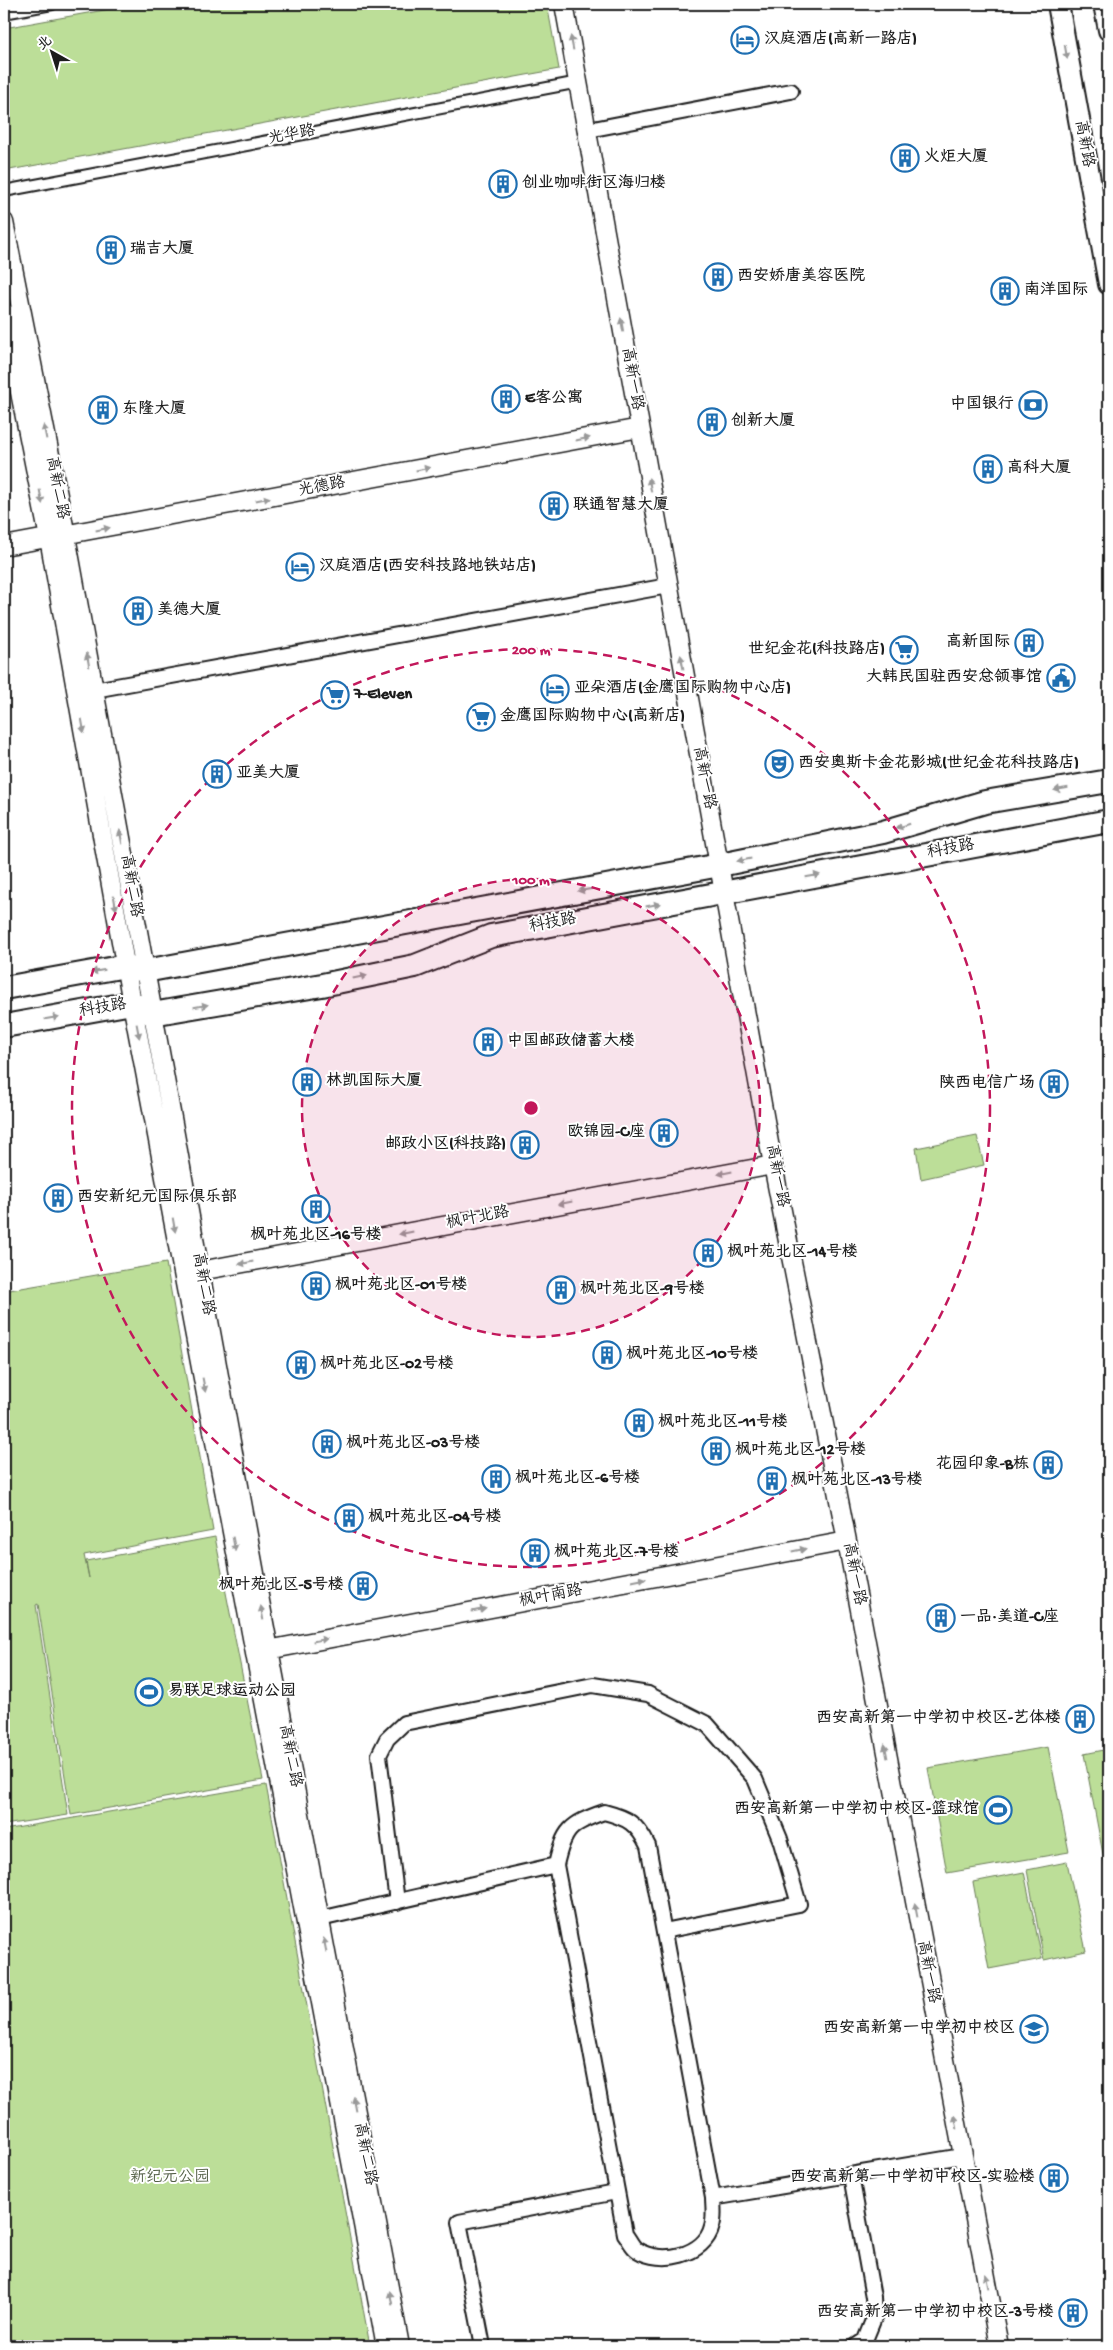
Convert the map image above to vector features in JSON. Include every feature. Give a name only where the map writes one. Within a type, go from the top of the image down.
[{"type":"main road","name":"高新路","points":[[1058,4],[1109,284]]},
{"type":"main road","points":[[1104,4],[1109,30]]},
{"type":"main road","name":"科技路","points":[[4,988],[136,968],[720,865],[883,832],[985,802],[1109,781]]},
{"type":"main road","name":"科技路","points":[[4,1026],[132,1003],[152,1014],[322,985],[415,966],[491,936],[1109,821]]},
{"type":"street","points":[[4,13],[52,4]]},
{"type":"street","name":"高新一路","points":[[569,5],[579,82],[773,1164],[847,1541],[999,2346]]},
{"type":"street","name":"光华路","points":[[4,191],[579,82]]},
{"type":"street","points":[[588,130],[792,91]]},
{"type":"street","name":"高新二路","points":[[4,222],[57,537],[136,968],[152,1014],[191,1273]]},
{"type":"street","name":"高新二路","points":[[4,312],[94,690],[136,968],[132,1003],[191,1273],[262,1651],[386,2346]]},
{"type":"street","name":"光德路","points":[[4,546],[640,428]]},
{"type":"street","points":[[94,690],[668,586]]},
{"type":"street","name":"枫叶北路","points":[[191,1273],[773,1164]]},
{"type":"street","name":"枫叶南路","points":[[262,1651],[847,1541]]},
{"type":"street","name":"高新二路","points":[[262,1651],[320,1918],[400,2346]]},
{"type":"street","points":[[397,1902],[379,1756],[387,1739],[404,1723],[593,1685],[648,1694],[707,1724],[755,1779],[780,1839],[798,1904],[664,1931]]},
{"type":"street","points":[[604,1812],[626,1818],[641,1832],[648,1846],[713,2198],[712,2226],[700,2246],[674,2257],[652,2257],[635,2249],[625,2234],[556,1865],[562,1840],[578,1821],[604,1812]]},
{"type":"street","points":[[320,1918],[556,1865]]},
{"type":"street","points":[[713,2198],[962,2156]]},
{"type":"street","points":[[851,2176],[873,2297],[874,2318],[865,2340],[856,2346]]},
{"type":"street","points":[[482,2346],[459,2222],[616,2192]]},
{"type":"green space","points":[[138,4],[547,4],[559,69],[4,171],[4,28]]},
{"type":"green space","points":[[977,1136],[984,1165],[921,1179],[916,1148]]},
{"type":"green space","points":[[166,1263],[213,1531],[84,1555],[89,1578],[86,1561],[215,1537],[263,1780],[71,1815],[38,1604],[36,1605],[68,1815],[4,1825],[4,1291]]},
{"type":"green space","name":"西安高新第一中学初中校区-篮球馆","points":[[1048,1747],[1069,1852],[947,1873],[928,1768]]},
{"type":"green space","points":[[1109,1749],[1109,1886],[1084,1754]]},
{"type":"green space","name":"新纪元公园","points":[[266,1785],[370,2346],[4,2346],[4,1830]]},
{"type":"green space","points":[[1067,1862],[1086,1951],[1044,1960],[1027,1870]]},
{"type":"green space","points":[[1024,1872],[1042,1959],[989,1969],[973,1882]]},
{"type":"place","name":"汉庭酒店(高新一路店)","points":[[745,40]]},
{"type":"place","name":"火炬大厦","points":[[905,158]]},
{"type":"place","name":"创业咖啡街区海归楼","points":[[503,184]]},
{"type":"place","name":"瑞吉大厦","points":[[111,250]]},
{"type":"place","name":"西安娇唐美容医院","points":[[718,277]]},
{"type":"place","name":"南洋国际","points":[[1005,291]]},
{"type":"place","name":"E客公寓","points":[[506,399]]},
{"type":"place","name":"中国银行","points":[[1033,405]]},
{"type":"place","name":"东隆大厦","points":[[103,410]]},
{"type":"place","name":"创新大厦","points":[[712,422]]},
{"type":"place","name":"高科大厦","points":[[988,469]]},
{"type":"place","name":"联通智慧大厦","points":[[554,506]]},
{"type":"place","name":"汉庭酒店(西安科技路地铁站店)","points":[[300,567]]},
{"type":"place","name":"美德大厦","points":[[138,611]]},
{"type":"place","name":"高新国际","points":[[1029,643]]},
{"type":"place","name":"世纪金花(科技路店)","points":[[904,650]]},
{"type":"place","name":"大韩民国驻西安总领事馆","points":[[1061,678]]},
{"type":"place","name":"亚朵酒店(金鹰国际购物中心店)","points":[[555,689]]},
{"type":"place","name":"7-Eleven","points":[[335,695]]},
{"type":"place","name":"金鹰国际购物中心(高新店)","points":[[481,717]]},
{"type":"place","name":"西安奥斯卡金花影城(世纪金花科技路店)","points":[[779,764]]},
{"type":"place","name":"亚美大厦","points":[[217,774]]},
{"type":"place","name":"中国邮政储蓄大楼","points":[[488,1042]]},
{"type":"place","name":"林凯国际大厦","points":[[307,1082]]},
{"type":"place","name":"陕西电信广场","points":[[1054,1084]]},
{"type":"place","name":"欧锦园-C座","points":[[664,1133]]},
{"type":"place","name":"邮政小区(科技路)","points":[[525,1145]]},
{"type":"place","name":"西安新纪元国际俱乐部","points":[[58,1198]]},
{"type":"place","name":"枫叶苑北区-16号楼","points":[[316,1209]]},
{"type":"place","name":"枫叶苑北区-14号楼","points":[[708,1253]]},
{"type":"place","name":"枫叶苑北区-01号楼","points":[[316,1286]]},
{"type":"place","name":"枫叶苑北区-9号楼","points":[[561,1290]]},
{"type":"place","name":"枫叶苑北区-10号楼","points":[[607,1355]]},
{"type":"place","name":"枫叶苑北区-02号楼","points":[[301,1365]]},
{"type":"place","name":"枫叶苑北区-11号楼","points":[[639,1423]]},
{"type":"place","name":"枫叶苑北区-03号楼","points":[[327,1444]]},
{"type":"place","name":"枫叶苑北区-12号楼","points":[[716,1451]]},
{"type":"place","name":"花园印象-B栋","points":[[1048,1465]]},
{"type":"place","name":"枫叶苑北区-6号楼","points":[[496,1479]]},
{"type":"place","name":"枫叶苑北区-13号楼","points":[[772,1481]]},
{"type":"place","name":"枫叶苑北区-04号楼","points":[[349,1518]]},
{"type":"place","name":"枫叶苑北区-7号楼","points":[[535,1553]]},
{"type":"place","name":"枫叶苑北区-5号楼","points":[[363,1586]]},
{"type":"place","name":"一品·美道-C座","points":[[941,1618]]},
{"type":"place","name":"易联足球运动公园","points":[[149,1692]]},
{"type":"place","name":"西安高新第一中学初中校区-艺体楼","points":[[1080,1719]]},
{"type":"place","name":"西安高新第一中学初中校区-篮球馆","points":[[998,1810]]},
{"type":"place","name":"西安高新第一中学初中校区","points":[[1034,2029]]},
{"type":"place","name":"西安高新第一中学初中校区-实验楼","points":[[1054,2178]]},
{"type":"place","name":"西安高新第一中学初中校区-3号楼","points":[[1073,2313]]}]
